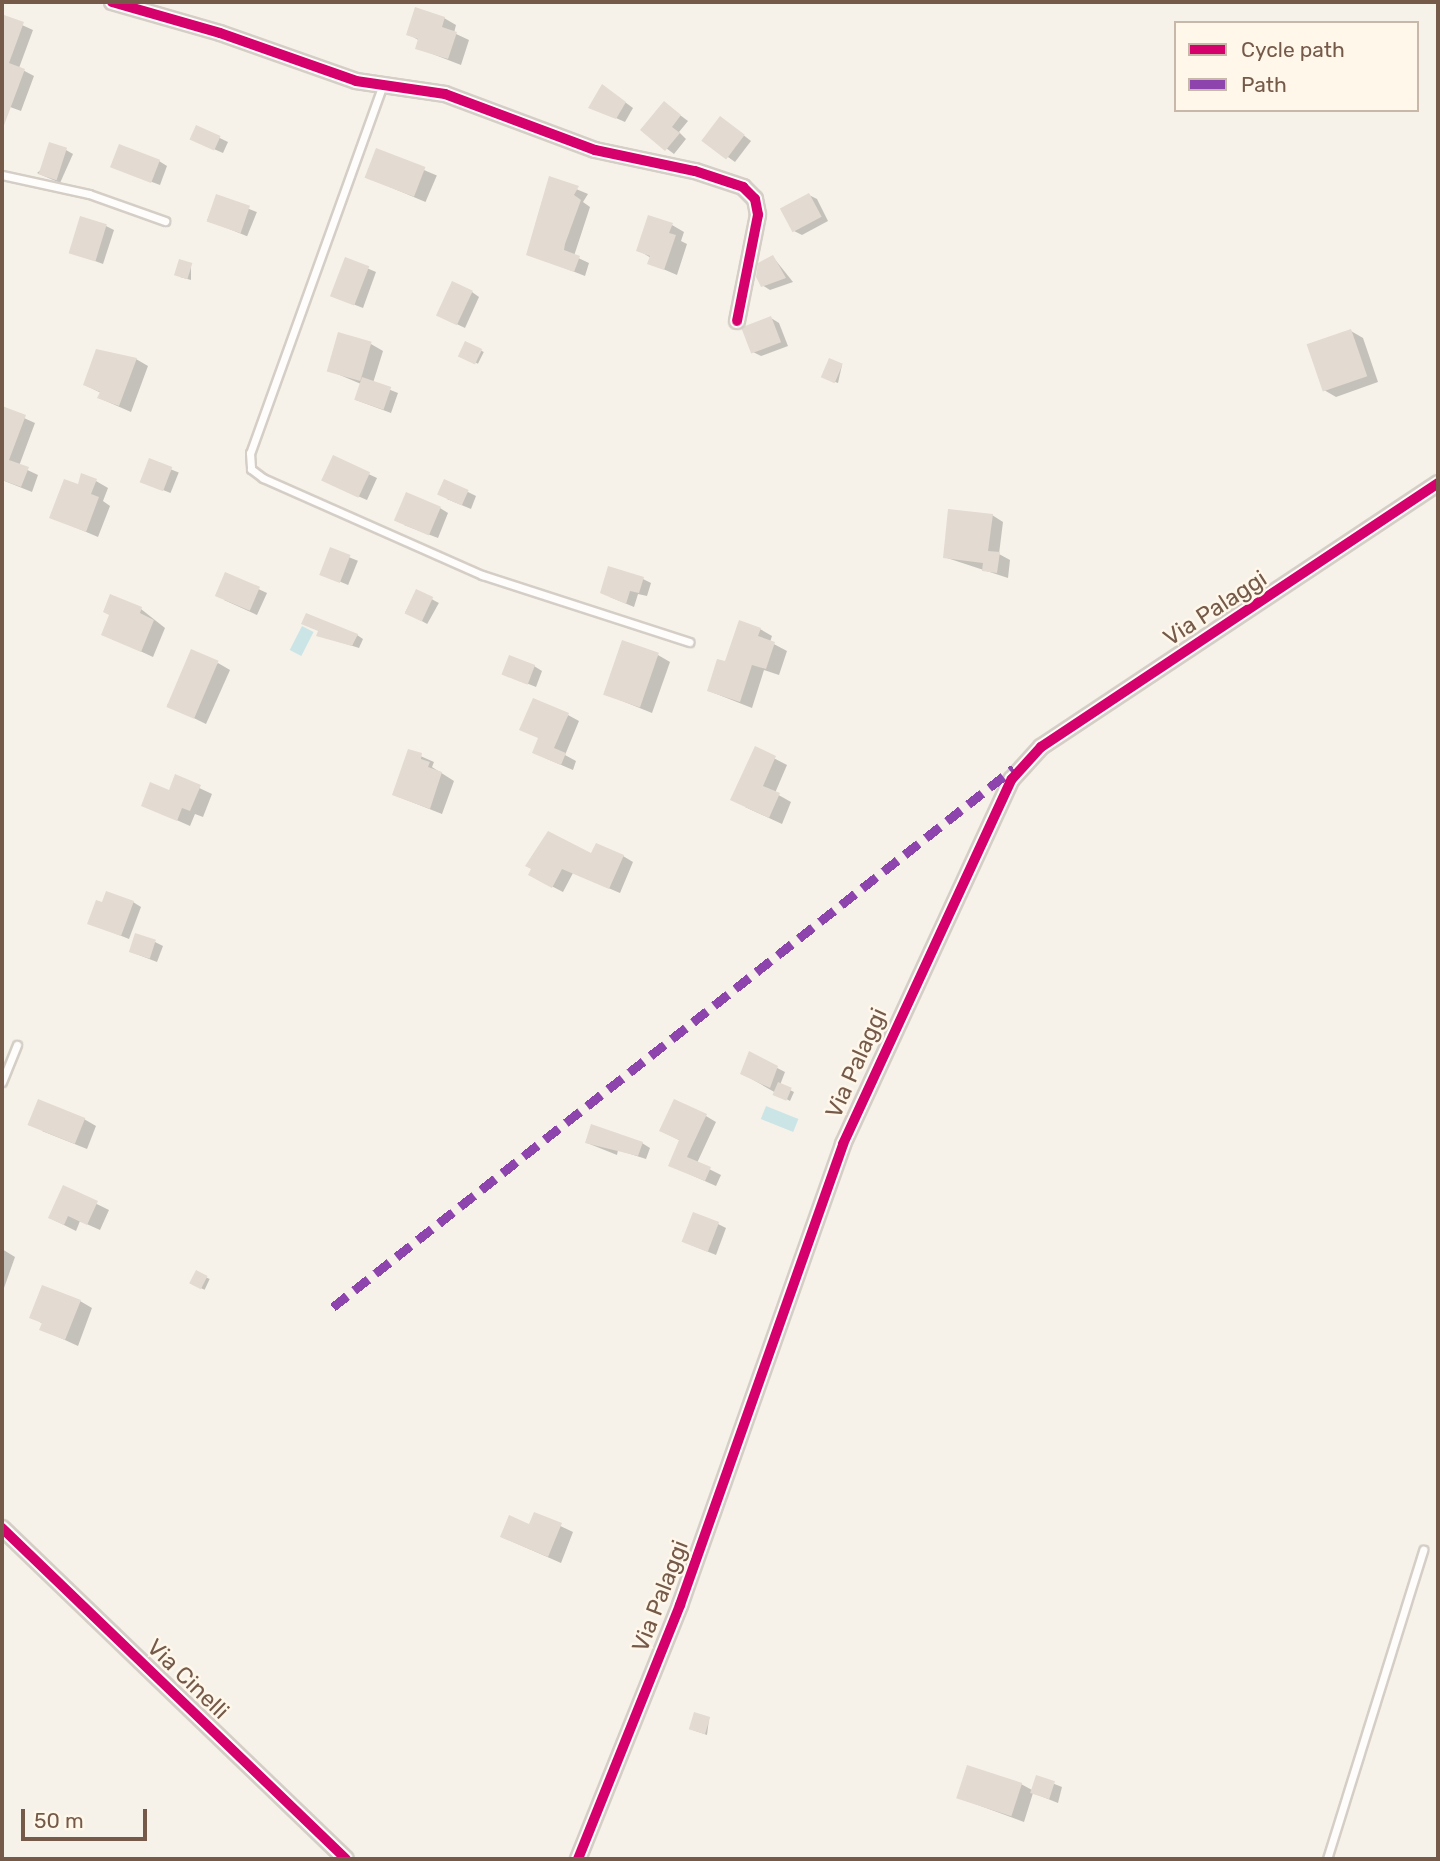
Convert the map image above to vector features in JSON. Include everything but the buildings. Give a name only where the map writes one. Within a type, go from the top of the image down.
[{"type":"street","points":[[112,2],[382,87],[445,94],[595,150],[695,171],[747,190],[755,199],[758,215],[737,321]]},
{"type":"street","name":"Via Palaggi","points":[[578,1859],[684,1595],[843,1144],[1012,779],[1041,747],[1438,484]]},
{"type":"street","name":"Via Cinelli","points":[[2,1528],[346,1859]]},
{"type":"lane","points":[[382,87],[250,453],[251,469],[263,478],[482,575],[689,642]]},
{"type":"lane","points":[[2,175],[89,194],[165,221]]},
{"type":"lane","points":[[2,1082],[17,1045]]},
{"type":"lane","points":[[1327,1859],[1423,1550]]},
{"type":"water","points":[[302,626],[314,632],[301,656],[290,650]]},
{"type":"water","points":[[766,1106],[798,1119],[793,1132],[761,1119]]},
{"type":"marked path","points":[[333,1307],[1014,768]]},
{"type":"cycle path","points":[[112,2],[220,33],[356,81],[445,94],[595,150],[695,171],[743,187],[755,199],[758,215],[737,321]]},
{"type":"cycle path","points":[[578,1859],[680,1605],[843,1144],[1012,779],[1041,747],[1438,483]]},
{"type":"cycle path","points":[[2,1528],[346,1859]]}]
